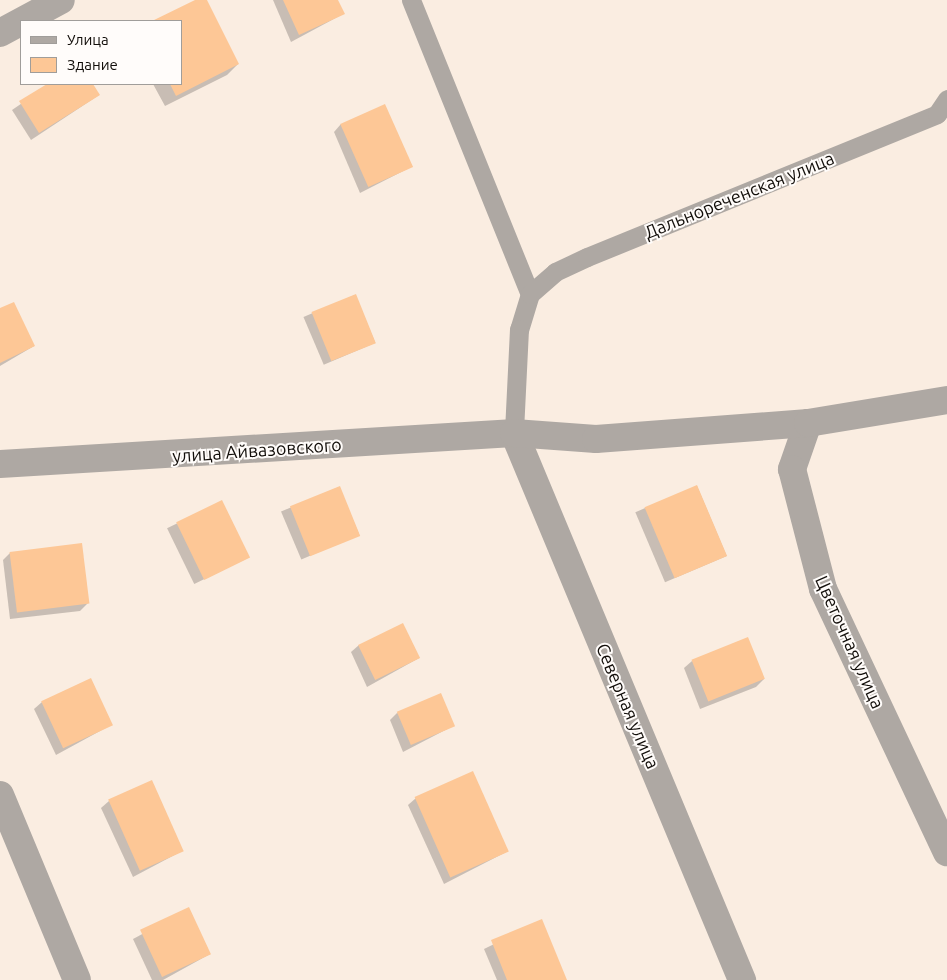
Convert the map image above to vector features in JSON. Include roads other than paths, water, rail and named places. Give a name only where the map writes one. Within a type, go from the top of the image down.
[{"type":"street","points":[[24,20],[61,0]]},
{"type":"street","points":[[0,33],[20,22]]},
{"type":"street","name":"улица Айвазовского","points":[[0,464],[514,432],[596,439],[808,423],[947,400]]},
{"type":"street","name":"Цветочная улица","points":[[808,423],[792,469],[823,589],[947,852]]},
{"type":"street","name":"Северная улица","points":[[514,432],[742,980]]},
{"type":"street","points":[[0,795],[77,980]]},
{"type":"lane","points":[[410,0],[530,294],[519,329],[514,432]]},
{"type":"lane","name":"Дальнореченская улица","points":[[530,294],[556,272],[588,257],[937,114],[947,99]]}]
